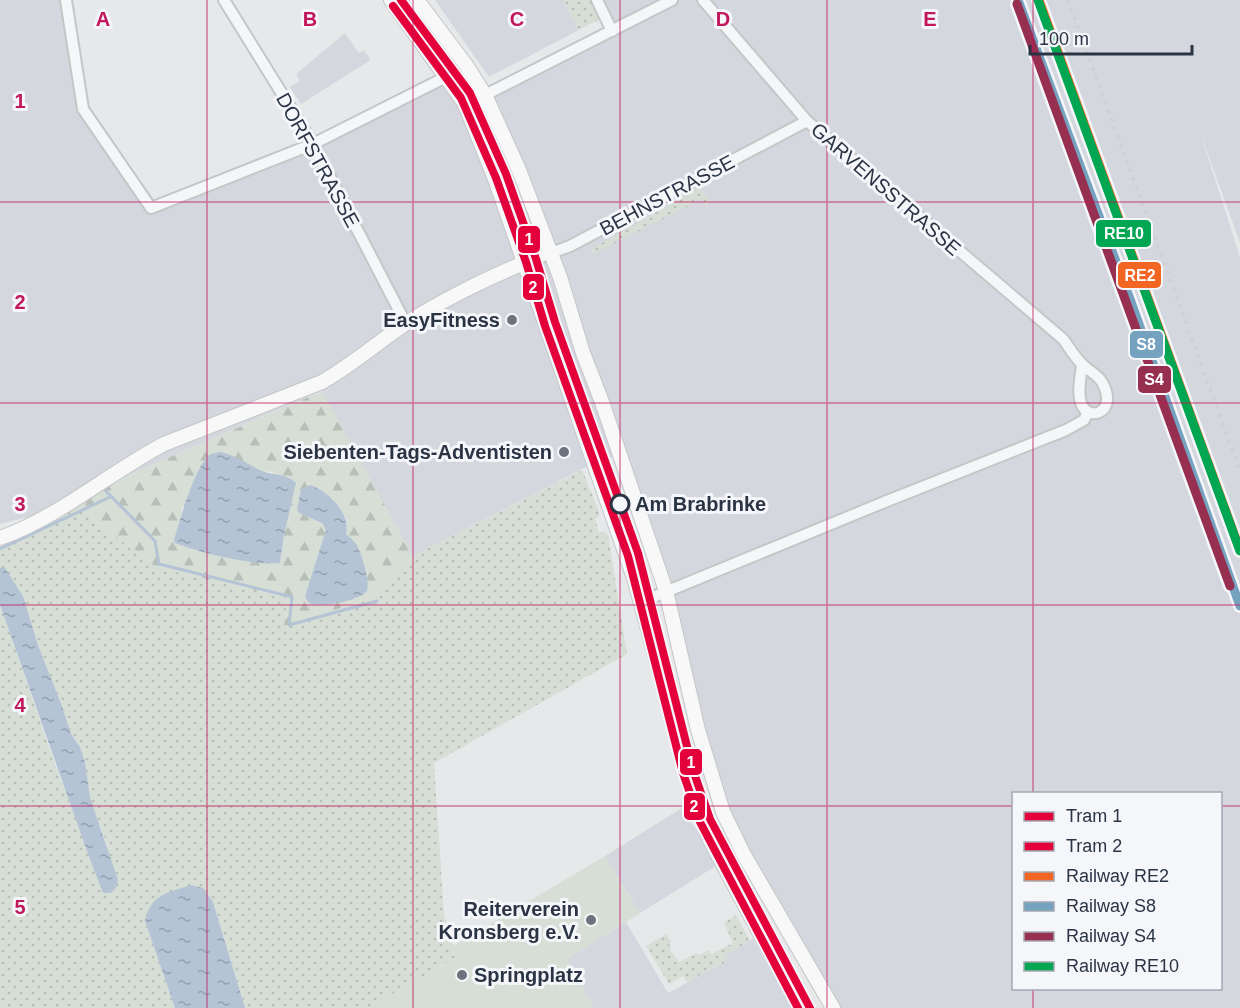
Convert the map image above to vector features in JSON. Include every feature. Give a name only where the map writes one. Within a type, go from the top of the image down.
[{"type":"main road","points":[[391,0],[465,104],[495,179],[641,602],[685,772],[697,809],[711,842],[800,1008]]},
{"type":"main road","points":[[417,0],[466,64],[485,95],[519,170],[560,277],[583,353],[602,402],[666,591],[698,730],[723,812],[744,855],[833,1008]]},
{"type":"main road","points":[[0,538],[44,517],[164,444],[322,381],[341,371],[406,324],[524,263]]},
{"type":"street","points":[[66,0],[84,109],[151,208],[313,144],[446,77]]},
{"type":"street","name":"DORFSTRASSE","points":[[224,0],[313,144],[406,324]]},
{"type":"street","points":[[597,0],[612,31]]},
{"type":"street","points":[[485,95],[672,0]]},
{"type":"street","name":"GARVENSSTRASSE","points":[[703,0],[807,122],[1063,339],[1082,365],[1097,376],[1108,396],[1106,408],[1098,413],[1088,412]]},
{"type":"street","name":"BEHNSTRASSE","points":[[524,263],[570,246],[807,122]]},
{"type":"street","points":[[641,602],[1066,430],[1084,420],[1088,412],[1080,400],[1082,365]]},
{"type":"shaded area","points":[[0,0],[63,0],[81,110],[147,207],[313,141],[444,75],[465,104],[485,95],[612,31],[597,0],[1240,0],[1240,243],[1199,129],[1240,257],[1240,1008],[833,1008],[732,832],[622,454],[594,463],[413,556],[321,391],[131,474],[75,505],[0,524]]},
{"type":"shaded area","points":[[435,0],[563,0],[579,30],[489,77]]},
{"type":"shaded area","points":[[345,33],[359,53],[364,50],[369,61],[301,104],[290,87],[300,81],[296,74]]},
{"type":"shaded area","points":[[682,808],[719,864],[640,913],[605,856]]},
{"type":"shaded area","points":[[626,922],[668,993],[727,961],[725,955],[753,939],[791,1008],[594,1008],[567,959]]},
{"type":"green space","points":[[563,0],[594,0],[602,18],[579,30]]},
{"type":"green space","points":[[700,188],[709,201],[707,207],[702,199],[592,255],[592,250],[597,246]]},
{"type":"green space","points":[[322,391],[413,556],[375,597],[284,626],[288,598],[156,567],[75,505],[131,474]],"holes":[[[256,467],[261,471],[273,472],[284,535],[281,561],[272,563],[244,561],[175,543],[183,506]],[[319,488],[344,514],[359,596],[319,606],[305,596],[326,527],[297,510],[301,489]]]},
{"type":"green space","points":[[582,470],[599,511],[599,516],[595,519],[599,532],[605,532],[608,535],[627,654],[434,763],[444,915],[455,958],[368,1008],[245,1008],[213,902],[145,921],[175,1008],[0,1008],[0,605],[54,761],[104,893],[108,847],[90,797],[85,762],[80,747],[71,734],[39,648],[23,596],[5,569],[0,568],[0,538],[75,505],[156,567],[288,598],[284,626],[375,597],[413,556]]},
{"type":"green space","points":[[605,856],[640,913],[567,959],[594,1008],[368,1008],[455,958],[451,943],[455,945]]},
{"type":"green space","points":[[736,915],[750,941],[725,955],[728,961],[687,982],[683,976],[669,984],[646,946],[666,934],[671,942],[670,950],[679,962],[709,950],[711,954],[733,943],[724,923]]},
{"type":"water","points":[[220,452],[236,457],[264,472],[287,477],[296,483],[280,563],[256,563],[227,558],[175,543],[174,540],[194,480],[205,459],[211,454]]},
{"type":"water","points":[[311,485],[325,493],[337,505],[345,519],[346,534],[356,544],[361,554],[368,583],[366,592],[355,598],[320,605],[308,602],[305,596],[326,530],[322,523],[297,510],[301,489]]},
{"type":"water","points":[[0,568],[5,568],[23,596],[39,648],[71,734],[80,747],[85,762],[90,797],[118,880],[116,888],[110,893],[103,893],[88,854],[0,605]]},
{"type":"water","points":[[191,885],[203,888],[213,902],[245,1008],[175,1008],[145,921],[151,905],[161,896]]},
{"type":"waterway","points":[[104,489],[155,541],[159,564],[292,597],[289,625],[377,601]]},
{"type":"waterway","points":[[0,549],[110,497]]},
{"type":"railway","points":[[1068,0],[1240,471]]},
{"type":"tram line","name":"1","points":[[401,0],[470,93],[506,174],[555,322],[638,553],[693,770],[710,819],[810,1008]]},
{"type":"tram line","name":"2","points":[[393,6],[461,98],[496,178],[526,262],[545,326],[628,556],[683,773],[700,822],[798,1008]]},
{"type":"rail line","name":"S8","points":[[1018,0],[1130,299],[1240,606]]},
{"type":"rail line","name":"RE10","points":[[1038,0],[1240,551]]},
{"type":"rail line","name":"RE2","points":[[1039,0],[1240,550]]},
{"type":"rail line","name":"S4","points":[[1017,4],[1230,586]]},
{"type":"place","name":"EasyFitness","points":[[512,320]]},
{"type":"place","name":"Siebenten-Tags-Adventisten","points":[[564,452]]},
{"type":"place","name":"Am Brabrinke","points":[[620,504]]},
{"type":"place","name":"Reiterverein Kronsberg e.V.","points":[[591,920]]},
{"type":"place","name":"Springplatz","points":[[462,975]]}]
